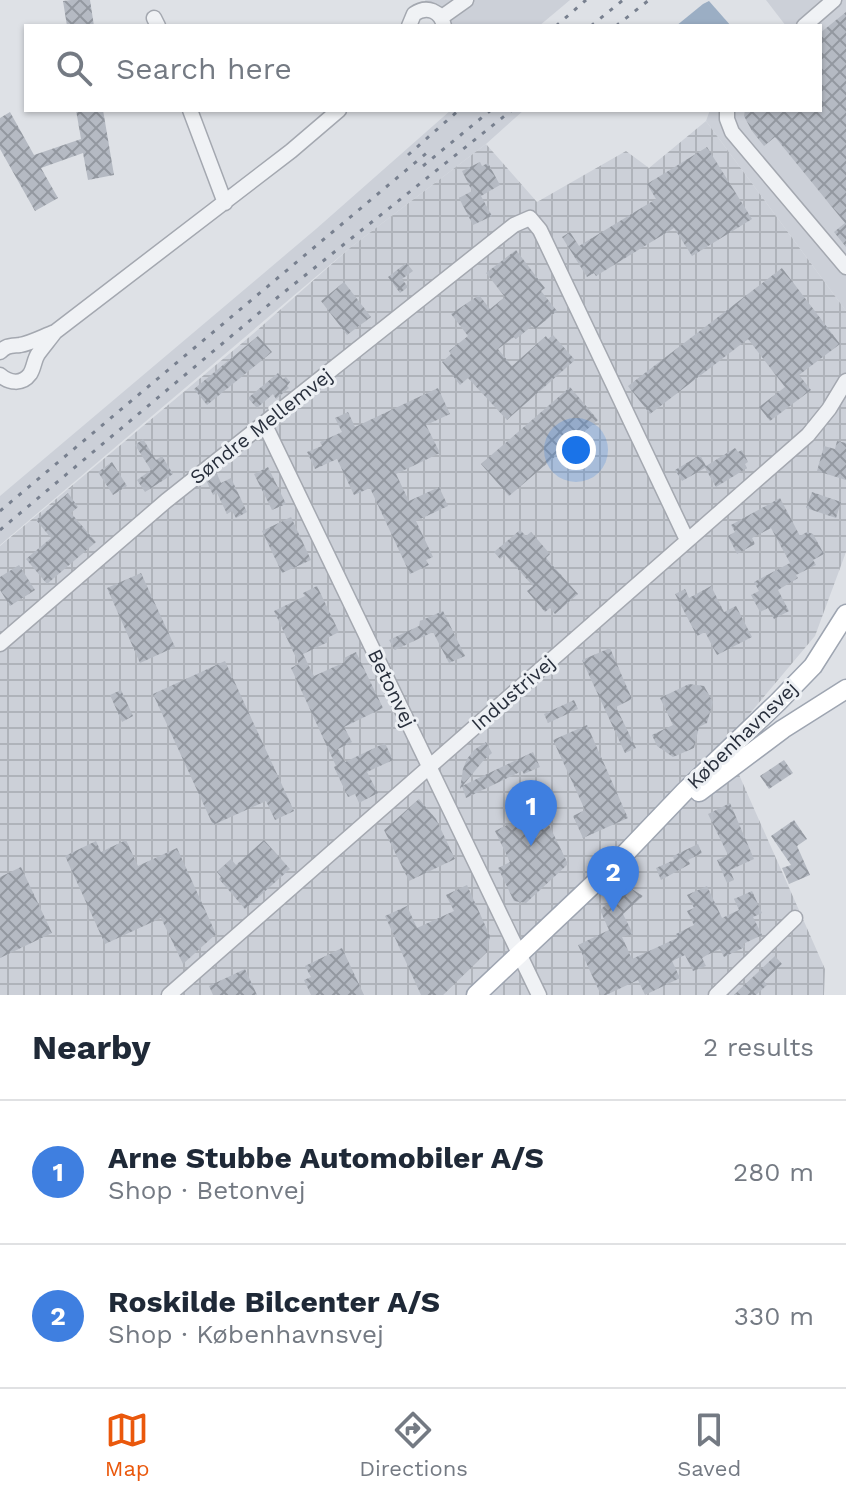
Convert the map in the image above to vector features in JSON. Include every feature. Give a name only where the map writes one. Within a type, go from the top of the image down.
[{"type":"main road","name":"Københavnsvej","points":[[476,995],[629,850],[813,666],[846,614]]},
{"type":"main road","name":"Københavnsvej","points":[[629,850],[729,768],[846,689]]},
{"type":"street","points":[[410,24],[416,5],[435,11],[443,22],[466,0]]},
{"type":"street","points":[[806,24],[834,0]]},
{"type":"street","points":[[191,112],[225,203]]},
{"type":"street","points":[[0,375],[13,382],[22,381],[29,375],[36,357],[55,332],[225,203],[337,112]]},
{"type":"street","points":[[727,112],[732,132],[846,267]]},
{"type":"street","name":"Søndre Mellemvej","points":[[0,644],[166,501],[514,225],[530,218],[540,230],[687,540]]},
{"type":"street","points":[[0,352],[11,345],[20,345],[55,332]]},
{"type":"street","name":"Industrivej","points":[[169,995],[808,435],[833,404],[846,381]]},
{"type":"street","name":"Betonvej","points":[[264,423],[539,995]]},
{"type":"street","points":[[716,995],[795,918]]},
{"type":"shaded area","points":[[425,0],[570,0],[541,24],[435,24]]},
{"type":"shaded area","points":[[766,0],[846,0],[846,311],[706,121],[709,112],[822,112],[822,24],[784,24]]},
{"type":"shaded area","points":[[449,112],[522,112],[486,144],[351,247],[0,545],[0,496],[316,229]]},
{"type":"shaded area","points":[[706,121],[846,311],[846,552],[815,636],[725,743],[825,969],[824,995],[0,995],[0,546],[254,333],[351,247],[486,144],[537,202],[626,151],[649,168]]},
{"type":"water","points":[[709,1],[729,24],[678,24]]},
{"type":"building","points":[[90,0],[94,24],[67,24],[63,1]]},
{"type":"building","points":[[846,12],[846,247],[834,232],[845,223],[775,137],[764,146],[744,116],[745,112],[822,112],[822,31]]},
{"type":"building","points":[[10,112],[34,155],[81,139],[76,112],[103,112],[114,175],[88,180],[83,153],[41,168],[58,198],[35,211],[0,149],[0,118]]},
{"type":"building","points":[[707,147],[752,219],[692,256],[674,228],[596,276],[594,273],[587,277],[562,237],[570,232],[579,246],[656,199],[647,184]]},
{"type":"building","points":[[480,162],[482,166],[488,163],[500,185],[481,196],[492,216],[473,225],[459,198],[472,191],[462,171]]},
{"type":"building","points":[[516,250],[545,288],[541,291],[557,311],[535,329],[532,326],[498,349],[512,366],[546,336],[548,339],[553,335],[575,360],[507,420],[468,378],[460,385],[442,362],[451,354],[449,351],[468,336],[451,314],[479,295],[490,309],[505,297],[486,273]]},
{"type":"building","points":[[406,263],[413,271],[402,279],[408,287],[400,293],[388,277]]},
{"type":"building","points":[[782,268],[840,344],[799,375],[811,390],[770,421],[759,407],[785,387],[748,339],[650,414],[628,386]]},
{"type":"building","points":[[344,282],[371,317],[347,335],[321,301]]},
{"type":"building","points":[[258,336],[272,352],[207,405],[194,389]]},
{"type":"building","points":[[278,373],[290,382],[289,388],[276,399],[273,394],[257,408],[248,398]]},
{"type":"building","points":[[570,387],[598,420],[509,496],[481,464]]},
{"type":"building","points":[[438,388],[450,414],[426,425],[440,453],[396,474],[409,501],[439,487],[448,506],[416,521],[433,557],[426,560],[429,565],[410,574],[370,488],[354,495],[337,459],[315,469],[307,452],[342,432],[335,418],[348,412],[355,427]]},
{"type":"building","points":[[143,439],[156,460],[162,456],[173,474],[145,492],[137,480],[151,470],[135,445]]},
{"type":"building","points":[[837,441],[846,443],[846,480],[817,471],[824,446],[835,449]]},
{"type":"building","points":[[735,448],[738,452],[742,450],[748,462],[745,464],[747,468],[716,487],[705,468],[682,481],[675,470],[700,455],[706,466]]},
{"type":"building","points":[[112,462],[127,486],[113,495],[98,472]]},
{"type":"building","points":[[268,467],[286,504],[272,510],[254,474]]},
{"type":"building","points":[[217,474],[221,483],[231,478],[247,512],[236,518],[232,511],[227,514],[217,493],[213,495],[207,482]]},
{"type":"building","points":[[812,492],[841,502],[836,518],[806,508]]},
{"type":"building","points":[[68,493],[78,507],[71,513],[96,542],[47,584],[26,559],[51,538],[36,520]]},
{"type":"building","points":[[780,498],[800,536],[807,532],[813,534],[824,554],[813,560],[816,565],[796,575],[798,578],[778,590],[789,611],[774,619],[768,608],[760,612],[751,595],[759,591],[754,582],[790,563],[771,528],[752,538],[755,544],[737,554],[728,536],[735,532],[731,525]]},
{"type":"building","points":[[291,517],[311,560],[282,573],[262,531]]},
{"type":"building","points":[[520,530],[526,536],[531,532],[550,554],[546,558],[578,594],[555,614],[550,608],[545,612],[527,591],[533,586],[505,555],[500,559],[494,552]]},
{"type":"building","points":[[19,565],[35,590],[10,606],[0,590],[0,577]]},
{"type":"building","points":[[141,573],[175,647],[140,663],[107,588]]},
{"type":"building","points":[[317,586],[339,632],[327,638],[328,642],[303,654],[314,676],[345,662],[344,658],[356,652],[383,708],[344,727],[352,742],[338,749],[345,762],[385,743],[393,760],[367,772],[378,793],[359,803],[355,794],[348,797],[334,767],[291,668],[299,664],[274,611],[305,596],[303,593]]},
{"type":"building","points":[[711,586],[724,612],[736,606],[752,637],[717,655],[705,632],[697,636],[675,594],[685,589],[689,598]]},
{"type":"building","points":[[443,611],[465,656],[449,663],[433,632],[395,650],[389,640]]},
{"type":"building","points":[[610,648],[632,699],[616,707],[636,748],[625,753],[582,660]]},
{"type":"building","points":[[225,661],[294,811],[275,820],[266,801],[213,825],[153,694]]},
{"type":"building","points":[[689,684],[704,686],[713,702],[707,723],[699,727],[694,748],[673,757],[657,746],[652,735],[673,725],[660,698]]},
{"type":"building","points":[[121,690],[133,716],[122,722],[110,695]]},
{"type":"building","points":[[574,700],[578,709],[548,723],[544,714]]},
{"type":"building","points":[[587,725],[628,818],[583,838],[573,816],[585,810],[553,740]]},
{"type":"building","points":[[486,742],[492,753],[460,789],[467,759]]},
{"type":"building","points":[[533,752],[540,767],[524,774],[522,771],[466,798],[462,786]]},
{"type":"building","points":[[784,760],[793,773],[769,789],[760,776]]},
{"type":"building","points":[[534,794],[568,864],[526,903],[514,901],[498,868],[510,862],[495,831],[535,811],[528,797]]},
{"type":"building","points":[[419,799],[436,819],[455,859],[409,881],[384,830]]},
{"type":"building","points":[[730,803],[754,859],[730,870],[734,880],[727,883],[717,860],[728,855],[708,814]]},
{"type":"building","points":[[794,820],[807,839],[797,846],[810,875],[789,884],[782,868],[791,865],[771,836]]},
{"type":"building","points":[[126,840],[138,866],[177,848],[216,934],[183,964],[161,918],[105,944],[65,856],[96,841],[101,852]]},
{"type":"building","points":[[264,840],[290,869],[245,909],[219,879],[221,877],[217,872],[231,859],[236,865]]},
{"type":"building","points":[[698,844],[702,853],[688,860],[690,864],[661,880],[656,868]]},
{"type":"building","points":[[21,867],[52,933],[0,958],[0,877]]},
{"type":"building","points":[[467,885],[490,936],[487,952],[443,995],[421,995],[385,916],[407,906],[417,928],[454,911],[446,895]]},
{"type":"building","points":[[627,886],[643,896],[623,914],[633,934],[622,937],[632,959],[677,938],[676,934],[694,925],[687,911],[694,908],[687,895],[707,886],[722,918],[739,910],[734,899],[752,891],[762,913],[753,917],[762,935],[724,957],[720,949],[707,955],[702,958],[706,966],[693,971],[685,955],[672,961],[680,978],[645,995],[638,980],[601,995],[578,945],[609,930],[600,910]]},
{"type":"building","points":[[342,948],[364,995],[311,995],[304,980],[311,977],[305,966]]},
{"type":"building","points":[[775,956],[782,964],[764,981],[767,985],[756,995],[734,995]]},
{"type":"building","points":[[245,969],[257,995],[213,995],[209,986]]},
{"type":"railway","points":[[558,24],[586,0]]},
{"type":"railway","points":[[593,24],[623,0]]},
{"type":"railway","points":[[619,24],[649,0]]},
{"type":"railway","points":[[408,155],[457,112]]},
{"type":"railway","points":[[423,166],[489,112]]},
{"type":"railway","points":[[0,530],[278,297],[509,112]]},
{"type":"railway","points":[[0,511],[429,151]]},
{"type":"place","name":"Arne Stubbe Automobiler A/S","points":[[531,846]]},
{"type":"place","name":"Roskilde Bilcenter A/S","points":[[613,912]]}]
